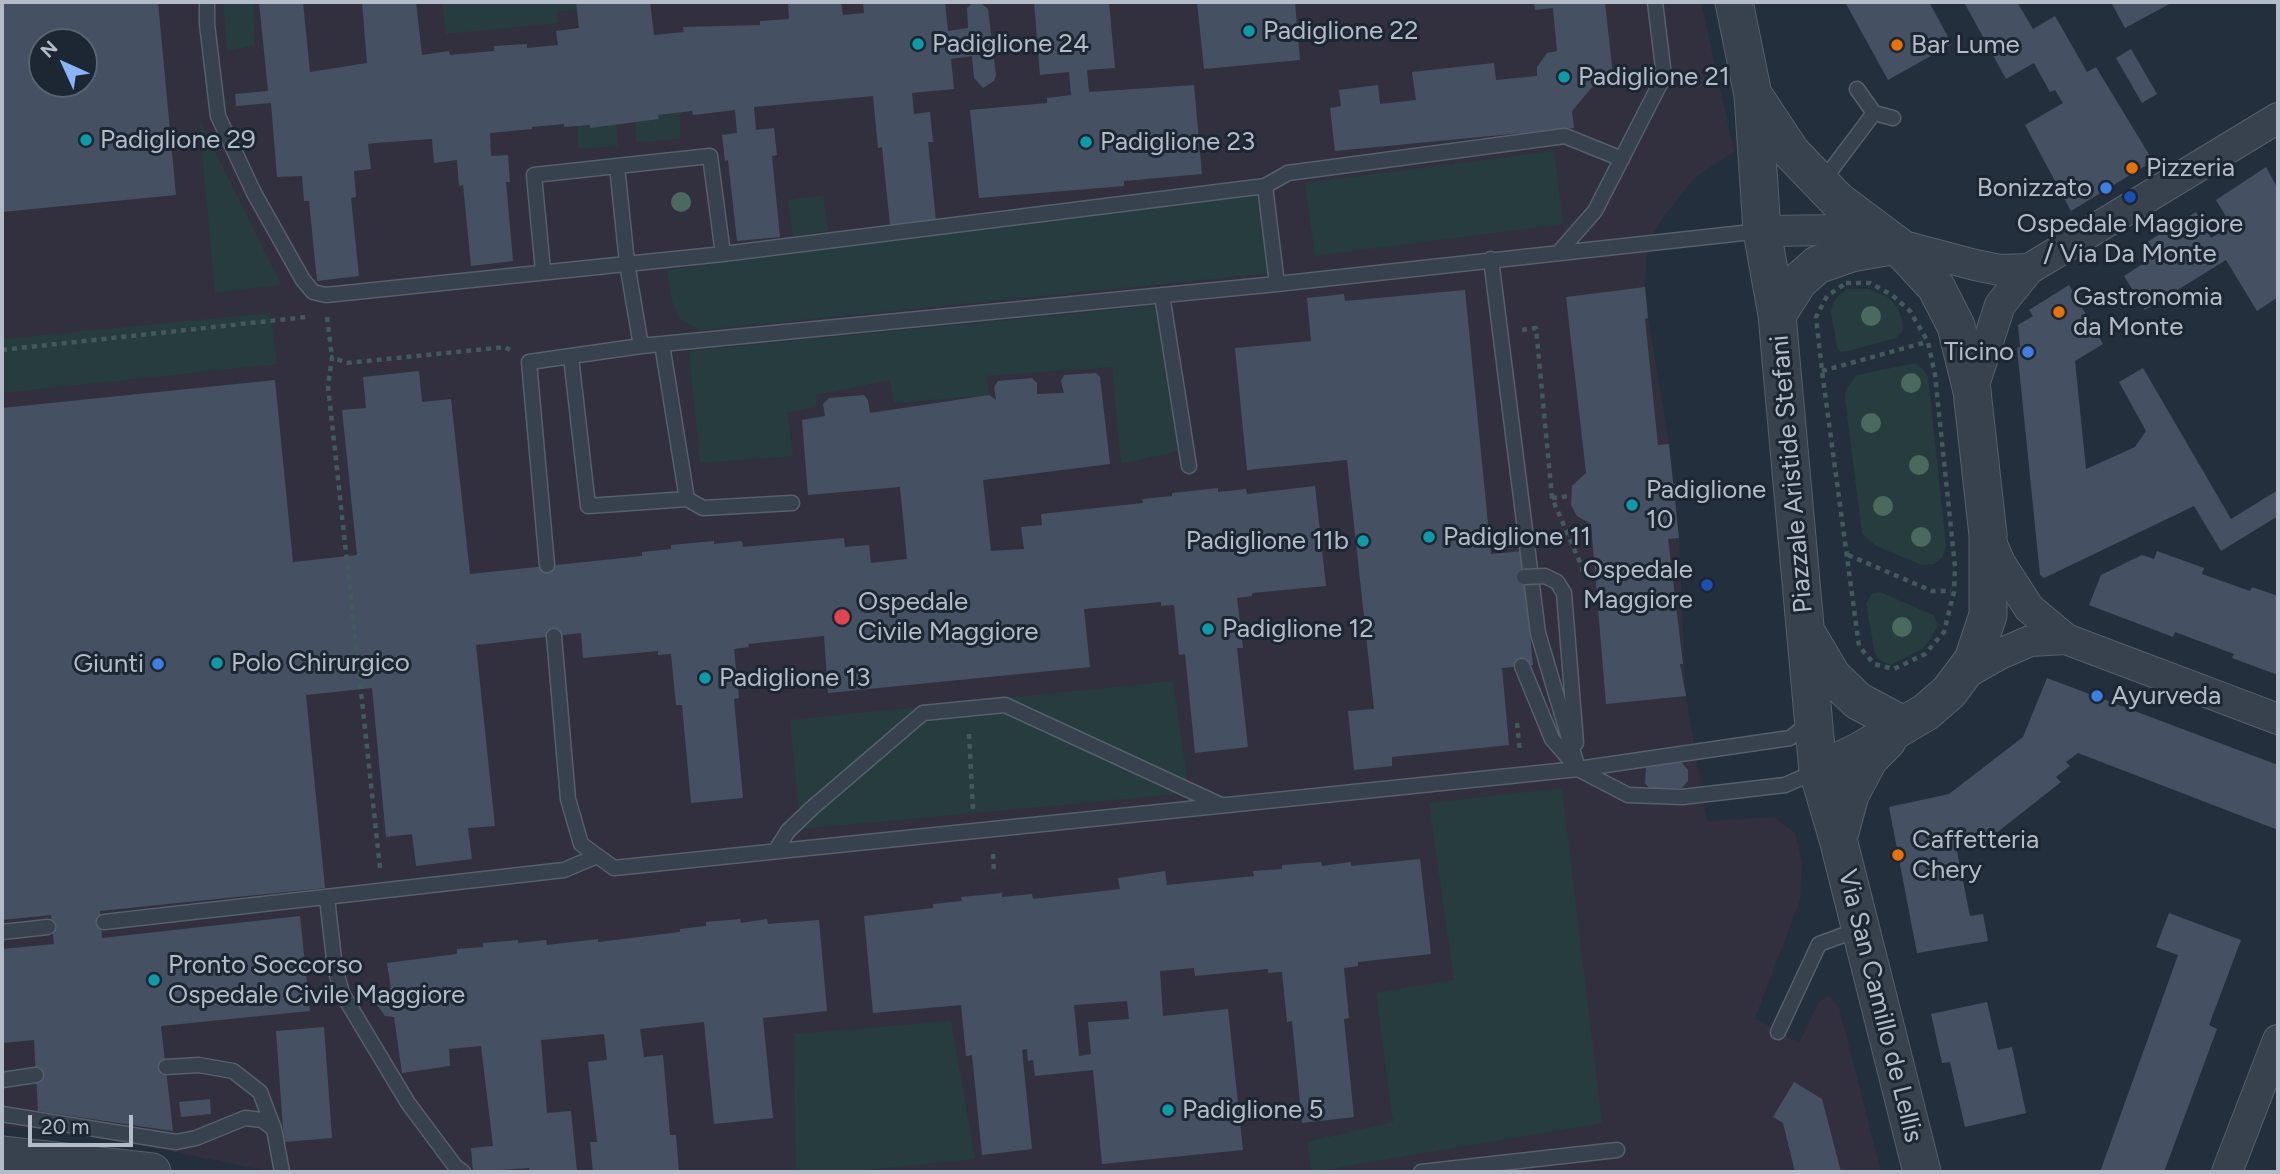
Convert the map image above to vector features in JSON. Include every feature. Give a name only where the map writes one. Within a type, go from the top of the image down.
[{"type":"street","name":"Piazzale Aristide Stefani","points":[[1734,2],[1753,96],[1762,231],[1777,315],[1818,771]]},
{"type":"street","points":[[1753,96],[1791,152],[1837,200],[1897,245],[1936,287],[1956,326],[1972,391],[1988,535],[1988,615],[1973,660],[1949,692],[1926,712],[1860,751],[1818,771]]},
{"type":"street","points":[[1972,391],[2000,305],[2029,269],[2278,118]]},
{"type":"street","points":[[1762,231],[1843,230],[2000,270],[2029,269]]},
{"type":"street","name":"Piazzale Aristide Stefani","points":[[1777,315],[1799,281],[1817,265],[1851,253],[1897,245]]},
{"type":"street","points":[[1988,535],[2000,564],[2029,608],[2066,639],[2278,719]]},
{"type":"street","name":"Piazzale Aristide Stefani","points":[[1806,633],[1832,676],[1849,693],[1858,701],[1903,725]]},
{"type":"street","points":[[1961,676],[2029,641],[2066,639]]},
{"type":"street","name":"Via San Camillo de Lellis","points":[[1838,839],[1850,795],[1869,759],[1903,725]]},
{"type":"street","name":"Via San Camillo de Lellis","points":[[1818,771],[1838,839],[1922,1172]]},
{"type":"street","points":[[2227,1172],[2278,1040]]},
{"type":"street","points":[[2,1155],[152,1172]]},
{"type":"lane","points":[[207,2],[207,24],[218,116],[254,192],[303,280],[313,292],[326,295],[723,254],[1265,186],[1288,173],[1565,136],[1622,159]]},
{"type":"lane","points":[[1559,252],[1595,211],[1664,76],[1655,2]]},
{"type":"lane","points":[[1857,89],[1874,113],[1892,118]]},
{"type":"lane","points":[[1821,183],[1874,113]]},
{"type":"lane","points":[[543,271],[534,175],[710,156],[723,254]]},
{"type":"lane","points":[[617,166],[627,263],[641,346]]},
{"type":"lane","points":[[1265,186],[1277,284]]},
{"type":"lane","points":[[547,565],[529,362],[641,346],[1277,284],[1762,231]]},
{"type":"lane","points":[[1491,260],[1538,634],[1578,769]]},
{"type":"lane","points":[[1162,295],[1189,466]]},
{"type":"lane","points":[[662,344],[687,499]]},
{"type":"lane","points":[[570,357],[588,506],[687,499],[703,508],[792,503]]},
{"type":"lane","points":[[1524,577],[1545,576],[1557,582],[1564,593],[1578,769]]},
{"type":"lane","points":[[554,636],[568,799],[581,844],[614,868],[1578,769],[1790,738],[1812,721]]},
{"type":"lane","points":[[1522,666],[1552,739],[1578,769],[1628,795],[1682,797],[1785,785],[1818,771]]},
{"type":"lane","points":[[776,850],[788,831],[812,808],[923,713],[1005,705],[1222,805]]},
{"type":"lane","points":[[104,922],[564,870],[597,856]]},
{"type":"lane","points":[[327,898],[335,968],[342,993],[408,1104],[455,1166],[463,1172]]},
{"type":"lane","points":[[2,932],[48,927]]},
{"type":"lane","points":[[1778,1032],[1819,944],[1860,929]]},
{"type":"lane","points":[[166,1067],[198,1065],[233,1070],[260,1092],[274,1129],[282,1172]]},
{"type":"lane","points":[[2,1080],[36,1075]]},
{"type":"lane","points":[[2,1114],[176,1142],[196,1138],[245,1118],[262,1120],[274,1129]]},
{"type":"lane","points":[[1421,1172],[1617,1150]]},
{"type":"path","points":[[1846,283],[1870,283],[1892,295],[1910,311],[1928,342],[1938,402],[1955,568],[1954,592],[1944,632],[1925,654],[1894,669],[1874,664],[1859,646],[1816,317],[1827,296],[1846,283]]},
{"type":"path","points":[[2,350],[327,315],[331,357],[328,386],[383,891]]},
{"type":"path","points":[[1509,332],[1536,328],[1552,498],[1582,567],[1583,580]]},
{"type":"path","points":[[1822,371],[1928,342]]},
{"type":"path","points":[[331,357],[347,363],[505,347],[529,362]]},
{"type":"path","points":[[1673,486],[1689,485]]},
{"type":"path","points":[[1552,498],[1570,496]]},
{"type":"path","points":[[1847,555],[1932,590],[1954,592]]},
{"type":"path","points":[[967,709],[974,813]]},
{"type":"path","points":[[993,845],[994,874]]},
{"type":"shaded area","name":"Ospedale Civile Maggiore","points":[[2,2],[1701,2],[1734,152],[1695,177],[1662,219],[1647,243],[1645,287],[1669,444],[1679,538],[1686,696],[1707,821],[1774,817],[1795,833],[1802,863],[1800,900],[1755,1018],[1799,1043],[1819,1002],[1829,996],[1839,1008],[1881,1172],[273,1172],[60,1129],[2,1127]]},
{"type":"green space","points":[[223,2],[253,2],[255,45],[227,51]]},
{"type":"green space","points":[[442,2],[576,2],[577,10],[557,12],[558,23],[446,34]]},
{"type":"green space","points":[[680,113],[680,139],[636,142],[636,122],[659,119],[658,115]]},
{"type":"green space","points":[[199,119],[281,285],[215,293]]},
{"type":"green space","points":[[616,124],[618,146],[578,149],[578,126]]},
{"type":"green space","points":[[1554,151],[1563,224],[1315,256],[1305,183]]},
{"type":"green space","points":[[1257,194],[1272,273],[701,330],[680,319],[672,301],[667,270]]},
{"type":"green space","points":[[823,195],[828,231],[793,236],[788,200]]},
{"type":"green space","points":[[1847,289],[1869,289],[1888,297],[1897,307],[1903,330],[1896,338],[1841,352],[1837,347],[1831,312],[1833,303]]},
{"type":"green space","points":[[1161,305],[1178,451],[1121,464],[1112,367],[986,376],[989,395],[894,403],[890,380],[816,395],[816,407],[787,413],[793,456],[700,463],[689,351]]},
{"type":"green space","points":[[270,313],[277,364],[2,393],[2,339]]},
{"type":"green space","points":[[1915,363],[1928,377],[1946,546],[1942,558],[1934,564],[1922,565],[1876,546],[1862,533],[1845,399],[1846,389],[1857,375]]},
{"type":"green space","points":[[1880,592],[1933,615],[1938,625],[1922,649],[1891,665],[1881,661],[1875,654],[1866,603],[1872,594]]},
{"type":"green space","points":[[1173,681],[1189,793],[801,829],[790,720]]},
{"type":"green space","points":[[1562,788],[1602,1123],[1312,1172],[1307,1142],[1393,1122],[1376,993],[1454,980],[1429,803]]},
{"type":"green space","points":[[951,1021],[975,1159],[846,1172],[796,1172],[794,1034]]},
{"type":"building","name":"Padiglione 29","points":[[2,2],[158,2],[176,195],[2,212]]},
{"type":"building","points":[[259,2],[303,2],[310,72],[367,63],[362,2],[416,2],[422,55],[449,51],[450,55],[494,51],[494,46],[527,44],[527,48],[558,45],[556,31],[579,28],[576,2],[650,2],[654,35],[684,32],[683,27],[760,25],[760,21],[789,19],[788,2],[841,2],[843,15],[864,13],[863,2],[945,2],[948,31],[968,28],[967,8],[974,2],[980,2],[988,9],[996,75],[994,81],[983,88],[974,78],[972,56],[951,59],[954,89],[912,93],[914,114],[930,112],[933,142],[928,142],[936,221],[890,225],[882,147],[878,148],[873,96],[754,107],[756,130],[774,128],[777,155],[772,156],[780,237],[737,241],[728,160],[725,161],[722,135],[737,133],[735,110],[693,115],[692,111],[658,115],[659,119],[590,128],[590,125],[564,127],[564,124],[490,133],[491,156],[508,155],[510,182],[506,182],[513,261],[471,266],[463,185],[459,186],[457,160],[434,163],[432,139],[368,144],[371,169],[354,171],[356,197],[351,198],[359,276],[317,281],[309,201],[304,201],[302,176],[277,177],[271,103],[236,106],[235,94],[268,91]]},
{"type":"building","name":"Padiglione 23","points":[[1034,2],[1109,2],[1115,68],[1087,70],[1089,92],[1194,85],[1202,174],[1124,181],[1124,186],[979,198],[970,110],[1047,103],[1047,98],[1071,95],[1069,72],[1040,75]]},
{"type":"building","name":"Padiglione 22","points":[[1197,2],[1295,2],[1300,60],[1204,69]]},
{"type":"building","name":"Padiglione 21","points":[[1534,2],[1605,2],[1613,76],[1599,79],[1572,111],[1574,128],[1335,151],[1330,108],[1341,106],[1339,90],[1378,85],[1380,104],[1416,100],[1412,72],[1494,63],[1496,80],[1537,76],[1537,67],[1547,53],[1557,51],[1553,8],[1535,10]]},
{"type":"building","points":[[1845,2],[1929,2],[1952,44],[1888,80]]},
{"type":"building","points":[[1964,2],[2017,2],[2033,29],[2055,16],[2087,72],[2096,67],[2153,161],[2071,211],[2025,125],[2063,103],[2055,90],[2050,92],[2034,63],[2006,79]]},
{"type":"building","points":[[2111,2],[2173,2],[2125,28]]},
{"type":"building","points":[[2131,49],[2157,94],[2142,103],[2116,58]]},
{"type":"building","points":[[2266,167],[2278,189],[2278,297],[2257,311],[2226,260],[2145,310],[2124,276],[2152,258],[2144,244],[2196,212],[2211,238],[2232,226],[2216,200]]},
{"type":"building","points":[[2069,285],[2103,344],[2075,361],[2086,469],[2135,447],[2146,431],[2119,382],[2143,368],[2231,519],[2278,490],[2278,516],[2221,551],[2194,506],[2044,578],[2040,575],[2017,348],[2020,347],[2018,325],[2033,316],[2029,310]]},
{"type":"building","points":[[1645,287],[1648,318],[1645,319],[1658,445],[1669,444],[1679,538],[1668,539],[1683,664],[1680,664],[1686,696],[1606,704],[1591,524],[1577,516],[1571,505],[1572,486],[1586,473],[1566,297]]},
{"type":"building","name":"Padiglione 11","points":[[1465,290],[1491,554],[1522,551],[1533,665],[1502,668],[1509,745],[1392,757],[1392,766],[1354,770],[1348,711],[1374,709],[1347,460],[1247,470],[1235,348],[1311,341],[1307,298],[1344,294],[1345,301]]},
{"type":"building","points":[[419,371],[422,402],[451,399],[470,574],[642,556],[642,552],[671,549],[671,545],[714,541],[714,544],[742,541],[743,547],[844,538],[845,547],[869,545],[871,563],[907,559],[900,487],[808,495],[802,420],[825,416],[823,404],[829,398],[864,395],[868,400],[870,413],[989,395],[996,400],[994,387],[998,381],[1032,378],[1037,383],[1037,394],[1064,393],[1061,381],[1064,375],[1096,373],[1100,377],[1110,464],[983,480],[991,551],[1024,549],[1021,527],[1042,525],[1041,514],[1143,503],[1142,499],[1218,488],[1218,492],[1246,489],[1247,494],[1315,486],[1326,586],[1252,593],[1252,596],[1237,598],[1243,648],[1237,648],[1248,747],[1195,753],[1185,654],[1179,655],[1174,605],[1161,606],[1161,602],[1084,609],[1090,667],[828,693],[824,636],[748,644],[749,647],[734,649],[739,698],[734,699],[743,798],[691,803],[682,705],[676,705],[671,654],[658,655],[658,651],[583,658],[581,633],[476,645],[495,826],[468,828],[472,859],[416,866],[412,834],[386,837],[372,688],[306,695],[325,888],[100,911],[102,938],[300,916],[310,1011],[161,1026],[173,1131],[38,1111],[34,1040],[2,1043],[2,949],[54,944],[51,915],[2,920],[2,408],[275,380],[293,562],[357,555],[342,410],[366,408],[363,377]]},
{"type":"building","points":[[2157,551],[2204,568],[2202,574],[2250,591],[2252,587],[2278,596],[2278,675],[2232,658],[2234,654],[2175,632],[2173,637],[2089,605],[2101,575],[2142,555],[2154,559]]},
{"type":"building","points":[[2047,678],[2278,765],[2278,830],[2078,753],[2066,762],[2070,766],[2056,777],[2061,782],[1985,842],[1978,834],[1964,845],[1961,841],[1956,846],[1970,916],[1983,914],[1988,941],[1917,953],[1889,807],[1949,794],[2023,737]]},
{"type":"building","points":[[1674,760],[1682,763],[1688,770],[1688,781],[1682,788],[1657,791],[1650,789],[1645,783],[1646,768],[1652,763]]},
{"type":"building","points":[[1420,859],[1431,954],[1358,962],[1358,966],[1344,968],[1349,1018],[1344,1019],[1354,1117],[1302,1123],[1292,1021],[1287,1022],[1282,972],[1268,973],[1268,969],[1195,976],[1194,968],[1160,971],[1163,1016],[1228,1009],[1243,1150],[1102,1164],[1093,1070],[1035,1076],[1033,1060],[1028,1061],[1027,1049],[1022,1050],[1032,1149],[982,1155],[972,1055],[966,1056],[961,1005],[873,1013],[864,916],[933,908],[933,904],[962,901],[961,897],[1002,893],[1002,897],[1032,894],[1033,899],[1120,889],[1118,878],[1165,871],[1167,885],[1254,876],[1253,871],[1282,869],[1282,865],[1321,862],[1322,866],[1351,862],[1351,866]],"holes":[[[1127,1001],[1129,1019],[1088,1022],[1091,1054],[1079,1056],[1074,1005]]]},
{"type":"building","points":[[2169,913],[2241,940],[2209,1025],[2217,1029],[2164,1172],[2100,1172],[2178,955],[2156,947]]},
{"type":"building","points":[[740,919],[741,923],[767,919],[768,924],[819,920],[827,1011],[763,1018],[773,1118],[714,1124],[704,1022],[640,1029],[644,1057],[663,1055],[670,1135],[676,1135],[679,1172],[593,1172],[590,1142],[597,1142],[588,1062],[607,1060],[604,1034],[541,1040],[547,1113],[571,1111],[577,1172],[529,1172],[529,1168],[473,1172],[471,1148],[493,1146],[481,1046],[449,1049],[450,1066],[402,1073],[394,1017],[385,1016],[375,1002],[382,990],[391,988],[387,963],[457,954],[457,949],[483,947],[483,943],[546,940],[547,945],[598,939],[598,942],[680,932],[680,929],[706,926],[706,922]]},
{"type":"building","points":[[1987,1002],[1998,1050],[2012,1047],[2026,1113],[1965,1127],[1950,1062],[1942,1063],[1931,1014]]},
{"type":"building","points":[[324,1027],[332,1138],[284,1142],[276,1031]]},
{"type":"building","points":[[1794,1082],[1822,1099],[1841,1172],[1795,1172],[1783,1123],[1773,1117]]},
{"type":"building","points":[[210,1099],[211,1114],[181,1117],[179,1102]]},
{"type":"place","name":"Padiglione 22","points":[[1249,31]]},
{"type":"place","name":"Padiglione 24","points":[[918,44]]},
{"type":"place","name":"Bar Lume","points":[[1897,45]]},
{"type":"place","name":"Padiglione 21","points":[[1564,77]]},
{"type":"place","name":"Padiglione 29","points":[[86,140]]},
{"type":"place","name":"Padiglione 23","points":[[1086,142]]},
{"type":"place","name":"Pizzeria","points":[[2132,168]]},
{"type":"place","name":"Bonizzato","points":[[2106,188]]},
{"type":"place","name":"Ospedale Maggiore / Via Da Monte","points":[[2130,197]]},
{"type":"place","name":"Gastronomia da Monte","points":[[2059,312]]},
{"type":"place","name":"Ticino","points":[[2028,352]]},
{"type":"place","name":"Padiglione 10","points":[[1632,505]]},
{"type":"place","name":"Padiglione 11","points":[[1429,537]]},
{"type":"place","name":"Padiglione 11b","points":[[1363,541]]},
{"type":"place","name":"Ospedale Maggiore","points":[[1707,585]]},
{"type":"place","name":"Ospedale Civile Maggiore","points":[[842,617]]},
{"type":"place","name":"Padiglione 12","points":[[1208,629]]},
{"type":"place","name":"Polo Chirurgico","points":[[217,663]]},
{"type":"place","name":"Giunti","points":[[158,664]]},
{"type":"place","name":"Padiglione 13","points":[[705,678]]},
{"type":"place","name":"Ayurveda","points":[[2097,696]]},
{"type":"place","name":"Caffetteria Chery","points":[[1898,855]]},
{"type":"place","name":"Pronto Soccorso Ospedale Civile Maggiore","points":[[154,980]]},
{"type":"place","name":"Padiglione 5","points":[[1168,1110]]}]
